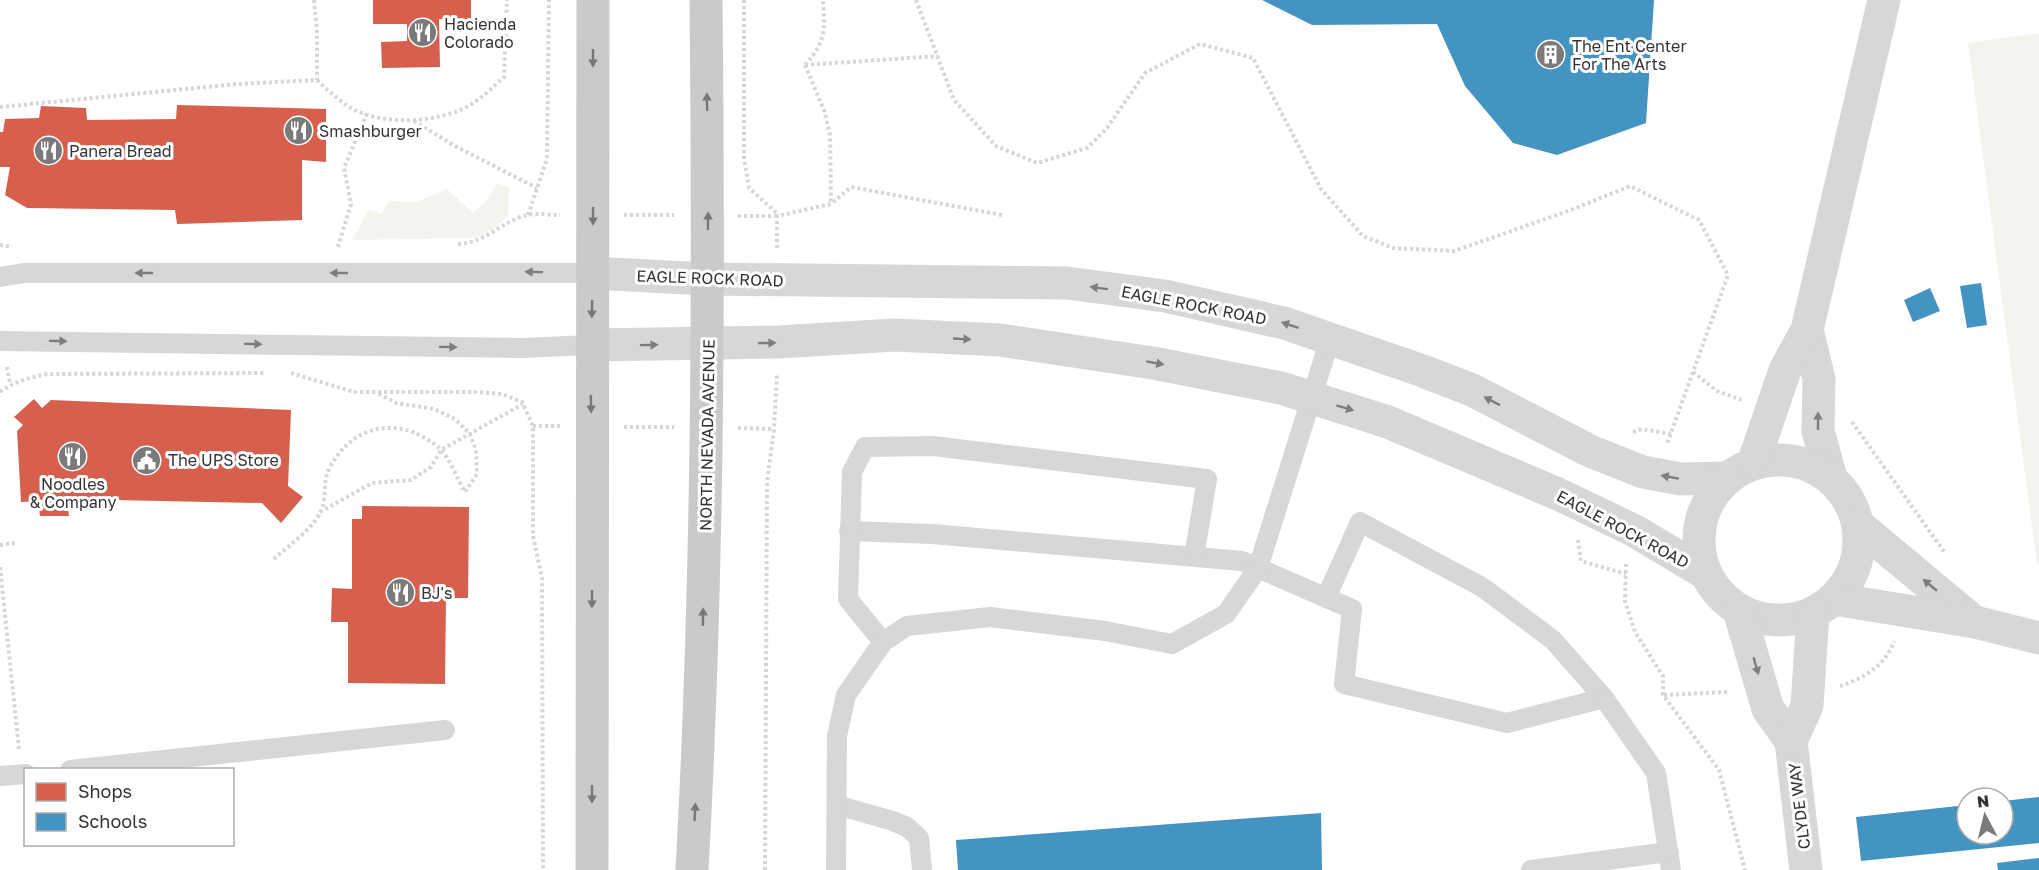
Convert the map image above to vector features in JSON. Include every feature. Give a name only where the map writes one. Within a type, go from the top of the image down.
[{"type":"main road","points":[[592,870],[593,0]]},
{"type":"main road","name":"NORTH NEVADA AVENUE","points":[[692,870],[701,699],[709,344],[706,279],[708,216],[706,0]]},
{"type":"street","points":[[1741,471],[1771,411],[1785,370],[1807,330],[1884,0]]},
{"type":"street","name":"EAGLE ROCK ROAD","points":[[592,273],[706,279],[1067,284],[1165,296],[1284,323],[1472,390],[1590,451],[1656,475],[1681,479],[1741,471],[1780,459],[1807,465],[1831,478],[1849,499],[1858,525],[1859,553],[1850,579],[1824,606]]},
{"type":"street","points":[[1807,330],[1819,379],[1818,431],[1831,478]]},
{"type":"street","name":"EAGLE ROCK ROAD","points":[[591,345],[709,344],[895,335],[1000,340],[1153,363],[1281,388],[1388,422],[1558,494],[1635,531],[1706,573]]},
{"type":"street","name":"EAGLE ROCK ROAD","points":[[1741,471],[1710,498],[1700,523],[1699,549],[1706,573],[1719,594],[1739,610],[1763,619],[1780,620],[1824,606],[1975,622],[2039,638]]},
{"type":"street","name":"EAGLE ROCK ROAD","points":[[1858,525],[1975,622]]},
{"type":"street","points":[[1739,610],[1768,709],[1791,741],[1807,706],[1824,606]]},
{"type":"street","name":"CLYDE WAY","points":[[1791,741],[1806,870]]},
{"type":"lane","points":[[0,277],[24,273],[592,273]]},
{"type":"lane","points":[[836,870],[837,736],[846,695],[883,642],[907,626],[990,617],[1105,631],[1172,644],[1226,614],[1258,568],[1330,339]]},
{"type":"lane","points":[[0,341],[521,348],[591,345]]},
{"type":"lane","points":[[883,642],[866,625],[848,599],[852,472],[865,447],[933,446],[1207,479],[1194,557]]},
{"type":"lane","points":[[1326,598],[1360,522],[1482,587],[1552,640],[1604,699],[1656,773],[1670,861],[1531,870]]},
{"type":"lane","points":[[849,531],[932,534],[1242,561],[1352,609],[1344,684],[1508,723],[1604,699]]},
{"type":"lane","points":[[89,768],[445,730]]},
{"type":"lane","points":[[0,776],[24,774]]},
{"type":"lane","points":[[837,805],[907,827],[919,838],[922,870]]},
{"type":"path","points":[[314,0],[317,80]]},
{"type":"path","points":[[0,107],[237,84],[317,80],[351,108],[383,118],[413,120],[443,116],[466,107],[486,94],[504,77],[507,0]]},
{"type":"path","points":[[528,215],[547,159],[549,0]]},
{"type":"path","points":[[453,245],[471,244],[528,215],[778,216],[749,188],[744,159],[744,0]]},
{"type":"path","points":[[805,66],[819,49],[825,31],[823,0]]},
{"type":"path","points":[[915,0],[954,100],[996,146],[1036,164],[1087,148],[1107,128],[1145,73],[1200,44],[1252,58],[1321,189],[1363,236],[1393,248],[1454,251],[1571,210],[1630,186],[1699,220],[1728,274],[1656,475]]},
{"type":"path","points":[[805,66],[938,56]]},
{"type":"path","points":[[805,66],[824,110],[830,135],[831,204],[851,187],[1002,215]]},
{"type":"path","points":[[349,246],[338,247],[351,204],[344,168],[367,113]]},
{"type":"path","points":[[413,120],[453,145],[537,188]]},
{"type":"path","points":[[1693,372],[1717,390],[1771,411]]},
{"type":"path","points":[[0,392],[10,384],[47,374],[268,373]]},
{"type":"path","points":[[280,373],[291,373],[354,392],[478,392],[502,394],[522,403],[534,426],[533,536],[542,578],[543,870]]},
{"type":"path","points":[[274,559],[315,521],[326,500],[328,471],[347,445],[368,431],[396,426],[422,435],[441,450],[465,492],[477,474],[476,450],[470,434],[455,419],[434,409],[396,403],[375,392]]},
{"type":"path","points":[[319,513],[372,483],[411,480],[430,467],[441,450],[522,403]]},
{"type":"path","points":[[1847,415],[1951,562]]},
{"type":"path","points":[[534,426],[774,429],[767,482],[765,870]]},
{"type":"path","points":[[0,545],[17,543]]},
{"type":"path","points":[[1627,555],[1625,601],[1635,632],[1663,676],[1663,695],[1719,770],[1745,870]]},
{"type":"path","points":[[1581,561],[1626,574]]},
{"type":"path","points":[[0,567],[24,774]]},
{"type":"path","points":[[1830,689],[1860,680],[1879,665],[1892,649],[1898,631]]},
{"type":"path","points":[[1663,695],[1734,692]]},
{"type":"shaded area","points":[[2039,33],[2039,564],[2037,564],[1968,43]]},
{"type":"shaded area","points":[[497,183],[509,188],[508,215],[498,226],[475,238],[352,240],[369,210],[382,214],[389,201],[416,202],[447,189],[473,213],[485,203]]},
{"type":"building: Shops","name":"Hacienda Colorado","points":[[373,0],[471,0],[471,19],[439,19],[440,67],[382,68],[381,42],[407,41],[407,24],[373,24]]},
{"type":"building: Shops","points":[[177,105],[326,109],[326,162],[302,160],[302,220],[177,224],[175,210],[27,208],[5,195],[10,167],[0,167],[0,132],[3,132],[5,119],[39,118],[41,106],[86,108],[87,120],[176,119]]},
{"type":"building: Shops","points":[[34,399],[42,408],[51,400],[291,410],[288,486],[303,497],[281,523],[262,503],[67,499],[69,516],[40,516],[38,501],[21,502],[17,431],[23,425],[14,417]]},
{"type":"building: Shops","name":"BJ's","points":[[362,506],[469,507],[468,598],[446,598],[445,684],[348,683],[348,622],[331,622],[332,588],[352,589],[352,519],[362,519]]},
{"type":"building: Schools","name":"The Ent Center For The Arts","points":[[1262,0],[1654,0],[1646,123],[1557,155],[1513,143],[1465,86],[1437,24],[1312,25]]},
{"type":"building: Schools","points":[[1981,283],[1987,325],[1967,328],[1960,286]]},
{"type":"building: Schools","points":[[1930,288],[1940,311],[1913,322],[1904,300]]},
{"type":"building: Schools","points":[[2039,797],[2039,843],[2015,845],[2015,800]]},
{"type":"building: Schools","points":[[1955,806],[1955,846],[2009,846],[1861,861],[1856,817]]},
{"type":"building: Schools","points":[[1321,813],[1322,870],[958,870],[956,840]]},
{"type":"building: Schools","points":[[2039,858],[2039,870],[1998,870],[1997,863]]},
{"type":"place","name":"Hacienda Colorado","points":[[423,33]]},
{"type":"place","name":"The Ent Center For The Arts","points":[[1551,55]]},
{"type":"place","name":"Smashburger","points":[[298,131]]},
{"type":"place","name":"Panera Bread","points":[[48,151]]},
{"type":"place","name":"Noodles & Company","points":[[73,456]]},
{"type":"place","name":"The UPS Store","points":[[147,460]]},
{"type":"place","name":"BJ's","points":[[400,593]]}]
